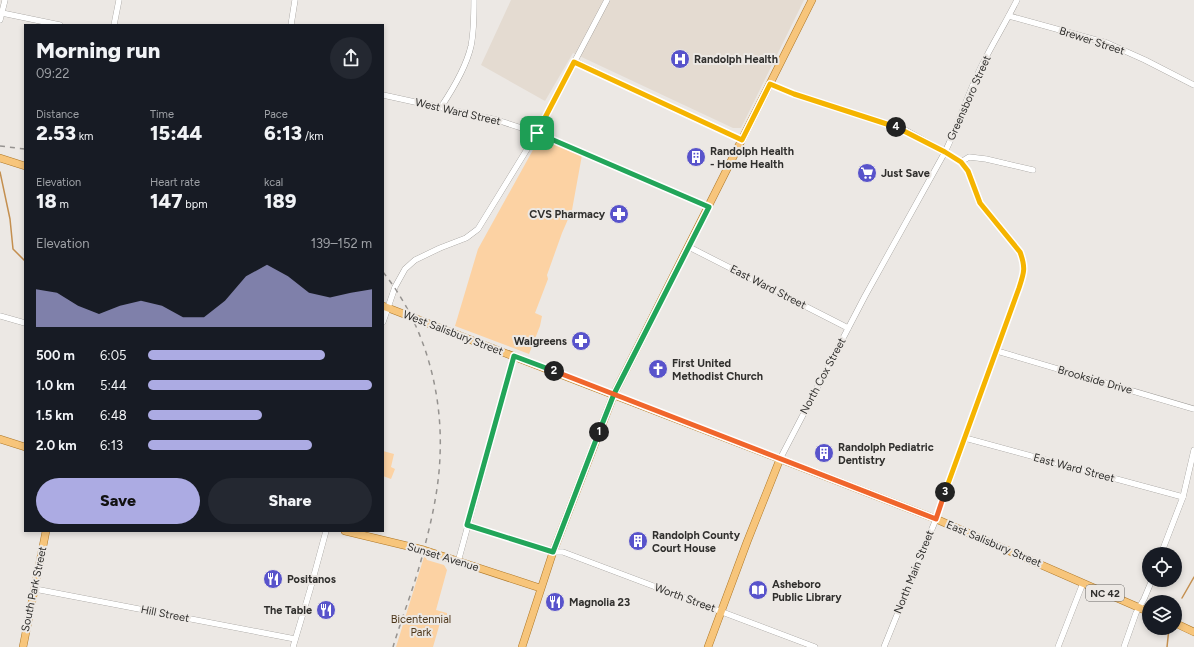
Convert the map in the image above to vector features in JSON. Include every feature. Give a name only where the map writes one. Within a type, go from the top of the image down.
[{"type":"main road","points":[[522,647],[553,552],[614,394],[812,0]]},
{"type":"main road","points":[[0,158],[24,166]]},
{"type":"main road","name":"West Salisbury Street","points":[[385,307],[614,394]]},
{"type":"main road","name":"East Salisbury Street","points":[[614,394],[936,519],[1142,609]]},
{"type":"main road","points":[[0,439],[24,447]]},
{"type":"main road","name":"North Cox Street","points":[[708,647],[780,459]]},
{"type":"main road","name":"South Park Street","points":[[23,647],[46,532]]},
{"type":"main road","name":"Sunset Avenue","points":[[349,532],[424,550],[540,588]]},
{"type":"main road","points":[[1182,626],[1194,632]]},
{"type":"street","points":[[0,20],[5,0]]},
{"type":"street","points":[[114,24],[119,0]]},
{"type":"street","points":[[291,24],[295,0]]},
{"type":"street","points":[[442,107],[462,69],[471,46],[474,22],[474,0]]},
{"type":"street","points":[[385,307],[405,269],[415,260],[466,238],[478,229],[537,133],[607,0]]},
{"type":"street","name":"Greensboro Street","points":[[1016,249],[980,203],[968,171],[961,162],[945,152],[957,129],[967,99],[982,65],[1017,0]]},
{"type":"street","points":[[2,13],[55,24]]},
{"type":"street","name":"Brewer Street","points":[[1009,16],[1107,43],[1145,60],[1194,85]]},
{"type":"street","points":[[574,62],[742,140]]},
{"type":"street","points":[[770,84],[794,94],[904,130],[945,152]]},
{"type":"street","name":"West Ward Street","points":[[384,95],[497,120],[537,133],[709,207]]},
{"type":"street","name":"North Cox Street","points":[[780,459],[886,257],[945,152]]},
{"type":"street","points":[[961,162],[969,157],[986,159],[1033,170]]},
{"type":"street","name":"East Ward Street","points":[[689,247],[848,328]]},
{"type":"street","name":"North Main Street","points":[[884,647],[936,519],[1025,269],[1020,252],[1016,249]]},
{"type":"street","points":[[0,316],[24,323]]},
{"type":"street","name":"Brookside Drive","points":[[997,351],[1194,409]]},
{"type":"street","points":[[458,562],[514,356]]},
{"type":"street","name":"East Ward Street","points":[[965,438],[1183,497]]},
{"type":"street","points":[[1164,547],[1183,497],[1194,450]]},
{"type":"street","name":"Worth Street","points":[[467,525],[553,552],[563,552],[815,647]]},
{"type":"street","points":[[293,647],[326,532]]},
{"type":"street","points":[[1058,647],[1083,583]]},
{"type":"street","points":[[1124,647],[1136,613],[1149,587]]},
{"type":"street","name":"Hill Street","points":[[35,588],[295,639]]},
{"type":"shaded area","name":"Randolph Health","points":[[511,0],[804,0],[741,128],[733,128],[573,53],[545,101],[481,65]]},
{"type":"green space","points":[[539,139],[582,155],[572,210],[562,233],[547,275],[548,279],[535,313],[542,316],[540,326],[529,354],[455,326],[478,249]]},
{"type":"green space","points":[[384,451],[394,454],[391,467],[395,469],[391,479],[384,476]]},
{"type":"green space","name":"Bicentennial Park","points":[[424,557],[427,560],[444,565],[447,570],[436,610],[447,613],[447,615],[442,616],[433,647],[396,647]]},
{"type":"waterway","points":[[0,172],[10,219],[13,249],[24,260]]},
{"type":"waterway","points":[[1182,598],[1194,577]]},
{"type":"waterway","points":[[1167,647],[1168,635]]},
{"type":"railway","points":[[0,146],[24,149]]},
{"type":"railway","points":[[384,273],[410,313],[420,335],[434,383],[440,432],[440,456],[437,491],[427,538],[393,647]]},
{"type":"place","name":"Randolph Health","points":[[680,59]]},
{"type":"place","name":"Randolph Health - Home Health","points":[[696,157]]},
{"type":"place","name":"Just Save","points":[[867,173]]},
{"type":"place","name":"CVS Pharmacy","points":[[619,214]]},
{"type":"place","name":"Walgreens","points":[[581,341]]},
{"type":"place","name":"First United Methodist Church","points":[[658,369]]},
{"type":"place","name":"Randolph Pediatric Dentistry","points":[[824,453]]},
{"type":"place","name":"Randolph County Court House","points":[[638,541]]},
{"type":"place","name":"Positanos","points":[[273,579]]},
{"type":"place","name":"Asheboro Public Library","points":[[758,590]]},
{"type":"place","name":"Magnolia 23","points":[[555,602]]},
{"type":"place","name":"The Table","points":[[326,610]]},
{"type":"route","points":[[537,133],[574,62],[742,140],[770,84],[794,94],[904,130],[961,162],[968,171],[980,203],[1016,249],[1020,252],[1025,269],[936,519],[614,394],[514,356],[467,525],[553,552],[614,394],[709,207],[537,133]]}]
